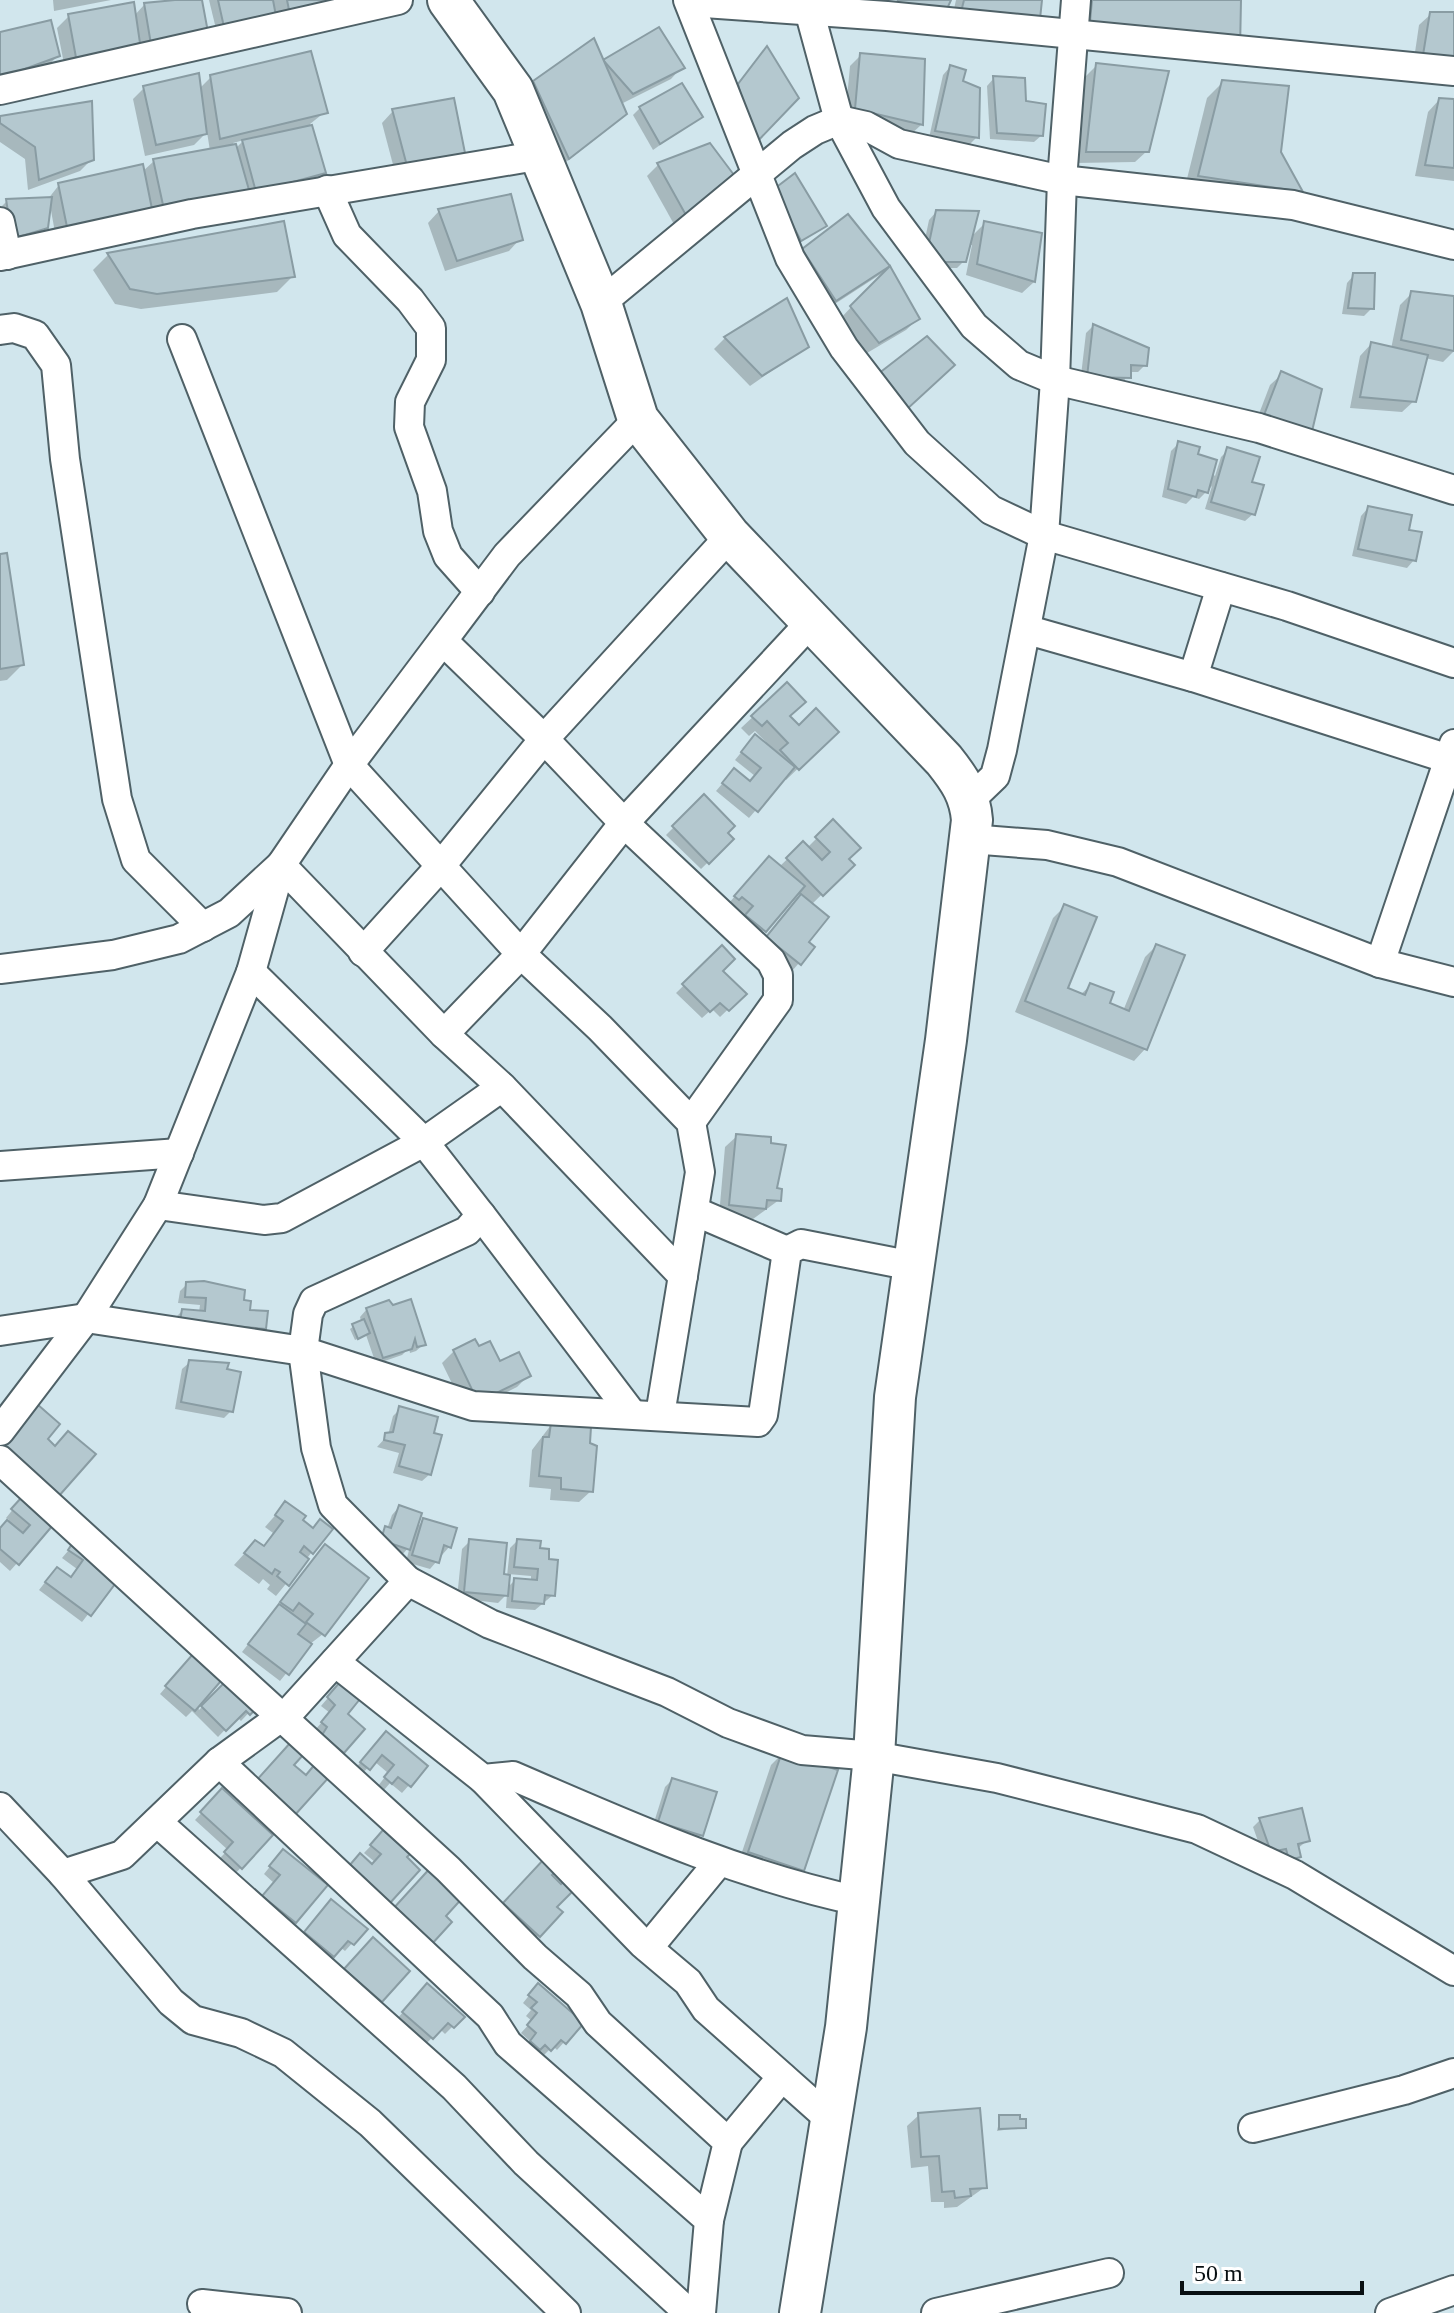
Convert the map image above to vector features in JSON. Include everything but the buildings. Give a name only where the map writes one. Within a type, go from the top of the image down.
[{"type":"street","points":[[0,90],[398,0]]},
{"type":"street","points":[[448,0],[513,90],[601,303],[638,419],[730,536],[944,760],[960,779],[970,800],[970,839],[895,1397],[874,1756],[859,1901],[833,2122],[800,2313]]},
{"type":"street","points":[[970,800],[995,776],[1028,630],[1044,535],[1055,380],[1062,180],[1076,0]]},
{"type":"street","points":[[1454,71],[1075,35],[886,8],[809,10],[689,1],[790,258],[844,348],[917,443],[991,510],[1044,535],[1221,587],[1454,663]]},
{"type":"street","points":[[809,10],[839,120],[886,208],[974,326],[1019,365],[1055,380],[1259,428],[1454,490]]},
{"type":"street","points":[[601,303],[792,145],[815,130],[839,120],[866,126],[899,144],[1062,180],[1293,205],[1454,245]]},
{"type":"street","points":[[0,222],[4,256],[192,214],[542,155]]},
{"type":"street","points":[[327,190],[347,235],[410,300],[431,328],[431,360],[410,402],[409,427],[432,491],[438,531],[448,556],[480,592]]},
{"type":"street","points":[[0,330],[14,328],[35,335],[56,365],[65,459],[117,799],[136,860],[203,927]]},
{"type":"street","points":[[182,339],[349,765],[439,868],[521,954],[600,1028],[691,1122],[700,1172],[683,1276],[646,1415]]},
{"type":"street","points":[[0,969],[113,955],[179,939],[229,913],[281,865],[349,765],[507,555],[638,419]]},
{"type":"street","points":[[363,952],[439,868],[544,739],[730,536]]},
{"type":"street","points":[[1193,677],[1221,587]]},
{"type":"street","points":[[444,1034],[521,954],[624,823],[810,623]]},
{"type":"street","points":[[1028,630],[1452,751],[1444,797],[1380,963]]},
{"type":"street","points":[[443,641],[544,739],[624,823],[771,961],[778,975],[778,1000],[691,1122]]},
{"type":"street","points":[[970,839],[1047,845],[1118,862],[1380,963],[1454,982]]},
{"type":"street","points":[[281,865],[444,1034],[502,1087],[683,1276]]},
{"type":"street","points":[[0,1431],[86,1318],[158,1205],[251,972],[281,865]]},
{"type":"street","points":[[251,972],[424,1142],[646,1415]]},
{"type":"street","points":[[158,1205],[264,1220],[282,1218],[424,1142],[502,1087]]},
{"type":"street","points":[[0,1166],[179,1153]]},
{"type":"street","points":[[694,1211],[787,1251],[801,1244],[913,1266]]},
{"type":"street","points":[[481,1215],[467,1231],[314,1301],[308,1314],[303,1351],[316,1448],[333,1505],[408,1581],[490,1624],[667,1692],[728,1723],[802,1750],[874,1756],[997,1778],[1197,1829],[1295,1875],[1454,1971]]},
{"type":"street","points":[[0,1331],[86,1318],[303,1351],[473,1406],[758,1422],[762,1419],[787,1251]]},
{"type":"street","points":[[0,1460],[448,1869],[535,1957],[579,1995],[598,2023],[728,2142]]},
{"type":"street","points":[[63,1874],[122,1855],[219,1762],[281,1716],[408,1581]]},
{"type":"street","points":[[335,1662],[483,1779],[648,1948],[688,1982],[706,2009],[833,2122]]},
{"type":"street","points":[[219,1762],[490,2016],[508,2044],[709,2220]]},
{"type":"street","points":[[483,1779],[513,1776],[718,1863],[786,1885],[859,1901]]},
{"type":"street","points":[[0,1807],[63,1874],[171,2002],[193,2020],[241,2033],[283,2053],[370,2123],[566,2313]]},
{"type":"street","points":[[157,1822],[454,2087],[526,2163],[689,2313]]},
{"type":"street","points":[[648,1948],[718,1863]]},
{"type":"street","points":[[1253,2128],[1404,2090],[1454,2073]]},
{"type":"street","points":[[701,2313],[709,2220],[728,2142],[782,2077]]},
{"type":"street","points":[[936,2313],[1109,2273]]},
{"type":"street","points":[[1390,2313],[1454,2290]]},
{"type":"street","points":[[202,2304],[287,2313]]},
{"type":"street","points":[[719,2313],[727,2313]]}]
